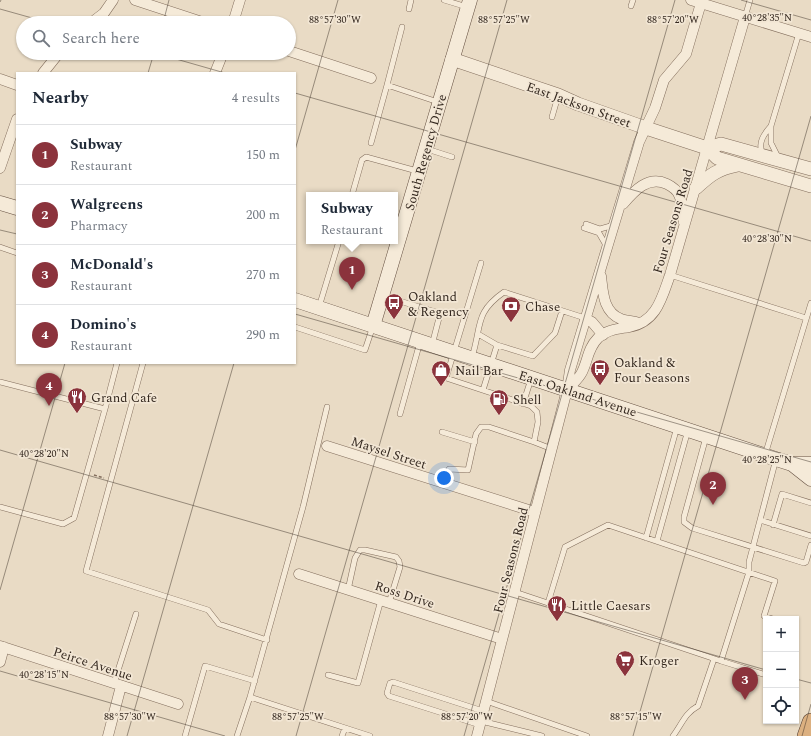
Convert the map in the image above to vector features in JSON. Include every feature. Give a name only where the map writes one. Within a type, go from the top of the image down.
[{"type":"highway","points":[[806,736],[811,722]]},
{"type":"main road","name":"South Regency Drive","points":[[398,244],[469,3]]},
{"type":"main road","points":[[0,203],[16,208]]},
{"type":"main road","name":"South Regency Drive","points":[[373,326],[398,244]]},
{"type":"main road","name":"East Oakland Avenue","points":[[296,300],[771,458],[792,464],[811,464]]},
{"type":"main road","name":"East Oakland Avenue","points":[[792,464],[811,479]]},
{"type":"street","points":[[100,16],[113,0]]},
{"type":"street","points":[[135,0],[184,16]]},
{"type":"street","points":[[235,16],[240,0]]},
{"type":"street","points":[[691,0],[702,2],[745,17],[811,36]]},
{"type":"street","name":"Four Seasons Road","points":[[477,736],[568,390],[570,370],[585,318],[608,249],[640,142],[655,108],[664,80],[686,54],[702,2]]},
{"type":"street","name":"Four Seasons Road","points":[[568,390],[582,373],[588,352],[603,335],[616,329],[630,327],[646,321],[654,313],[670,275],[745,17]]},
{"type":"street","points":[[296,53],[371,78]]},
{"type":"street","name":"East Jackson Street","points":[[452,59],[558,95],[578,104],[646,128],[707,148],[717,158],[811,186]]},
{"type":"street","points":[[44,72],[53,60]]},
{"type":"street","points":[[215,72],[220,60]]},
{"type":"street","points":[[0,79],[16,85]]},
{"type":"street","points":[[0,168],[16,122]]},
{"type":"street","name":"East Jackson Street","points":[[707,148],[721,144],[811,170]]},
{"type":"street","points":[[764,156],[791,179]]},
{"type":"street","points":[[696,188],[712,173],[740,164]]},
{"type":"street","points":[[620,207],[634,191],[645,183],[654,181],[662,182],[671,186],[679,194],[684,226]]},
{"type":"street","points":[[600,274],[608,310],[619,318],[639,323]]},
{"type":"street","points":[[585,318],[592,322],[603,335]]},
{"type":"street","name":"Maysel Street","points":[[327,446],[535,512]]},
{"type":"street","name":"Ross Drive","points":[[299,574],[502,639]]},
{"type":"street","points":[[0,662],[2,646]]},
{"type":"street","name":"Peirce Avenue","points":[[2,646],[178,704]]},
{"type":"street","points":[[108,736],[118,684]]},
{"type":"lane","points":[[408,9],[411,0]]},
{"type":"lane","points":[[444,0],[469,3]]},
{"type":"lane","points":[[745,17],[750,0]]},
{"type":"lane","points":[[371,143],[402,27]]},
{"type":"lane","points":[[781,161],[773,149],[771,126],[799,33]]},
{"type":"lane","points":[[387,85],[439,103]]},
{"type":"lane","points":[[552,117],[558,95]]},
{"type":"lane","points":[[764,156],[760,144],[764,134],[771,126]]},
{"type":"lane","points":[[426,149],[452,157]]},
{"type":"lane","points":[[353,192],[362,160],[366,157],[420,172]]},
{"type":"lane","points":[[608,249],[599,233],[585,226],[600,229],[615,225]]},
{"type":"lane","points":[[319,308],[338,244]]},
{"type":"lane","points":[[0,247],[16,253]]},
{"type":"lane","points":[[481,263],[446,378],[531,406],[537,412],[538,422],[534,442]]},
{"type":"lane","points":[[670,275],[806,318]]},
{"type":"lane","points":[[472,358],[478,334],[478,325],[484,311],[490,301],[504,292],[585,318]]},
{"type":"lane","points":[[382,296],[436,312],[439,318],[426,343],[400,414]]},
{"type":"lane","points":[[721,661],[749,572],[749,562],[760,520],[771,458],[811,303]]},
{"type":"lane","points":[[478,334],[496,345],[533,356],[556,333],[562,311]]},
{"type":"lane","points":[[296,327],[365,350],[373,326]]},
{"type":"lane","points":[[483,390],[496,345]]},
{"type":"lane","points":[[0,508],[64,524],[74,518],[117,364]]},
{"type":"lane","points":[[143,364],[86,571],[208,610],[219,624],[267,640]]},
{"type":"lane","points":[[523,404],[531,378]]},
{"type":"lane","points":[[0,382],[105,409]]},
{"type":"lane","points":[[238,736],[267,640],[303,507],[327,407]]},
{"type":"lane","points":[[444,484],[449,469],[468,470],[478,430],[484,426],[552,449]]},
{"type":"lane","points":[[646,538],[683,428]]},
{"type":"lane","points":[[657,541],[683,428]]},
{"type":"lane","points":[[442,432],[475,442]]},
{"type":"lane","points":[[706,436],[684,522],[692,528],[804,563],[806,562],[811,545]]},
{"type":"lane","points":[[773,525],[782,494],[811,503]]},
{"type":"lane","points":[[760,520],[811,536]]},
{"type":"lane","points":[[548,603],[565,547],[608,526],[775,581],[764,616]]},
{"type":"lane","points":[[328,675],[358,683],[385,602],[400,567],[399,560],[396,557],[360,550],[356,558],[348,590]]},
{"type":"lane","points":[[515,592],[763,674]]},
{"type":"lane","points":[[118,684],[136,614]]},
{"type":"lane","points":[[673,736],[684,717],[698,706],[714,659]]},
{"type":"lane","points":[[185,736],[205,666],[255,681]]},
{"type":"lane","points":[[542,736],[480,723],[389,696],[387,693],[390,683],[393,682],[485,706],[588,736]]},
{"type":"lane","points":[[250,697],[370,736]]},
{"type":"lane","points":[[342,736],[345,728]]},
{"type":"path","points":[[94,475],[106,479]]},
{"type":"place","name":"Subway","points":[[352,290]]},
{"type":"place","name":"Oakland & Regency","points":[[394,320]]},
{"type":"place","name":"Chase","points":[[511,323]]},
{"type":"place","name":"Oakland & Four Seasons","points":[[600,386]]},
{"type":"place","name":"Nail Bar","points":[[441,387]]},
{"type":"place","name":"Domino's","points":[[49,406]]},
{"type":"place","name":"Grand Cafe","points":[[77,414]]},
{"type":"place","name":"Shell","points":[[499,416]]},
{"type":"place","name":"Walgreens","points":[[713,505]]},
{"type":"place","name":"Little Caesars","points":[[557,622]]},
{"type":"place","name":"Kroger","points":[[625,677]]},
{"type":"place","name":"McDonald's","points":[[745,700]]}]
